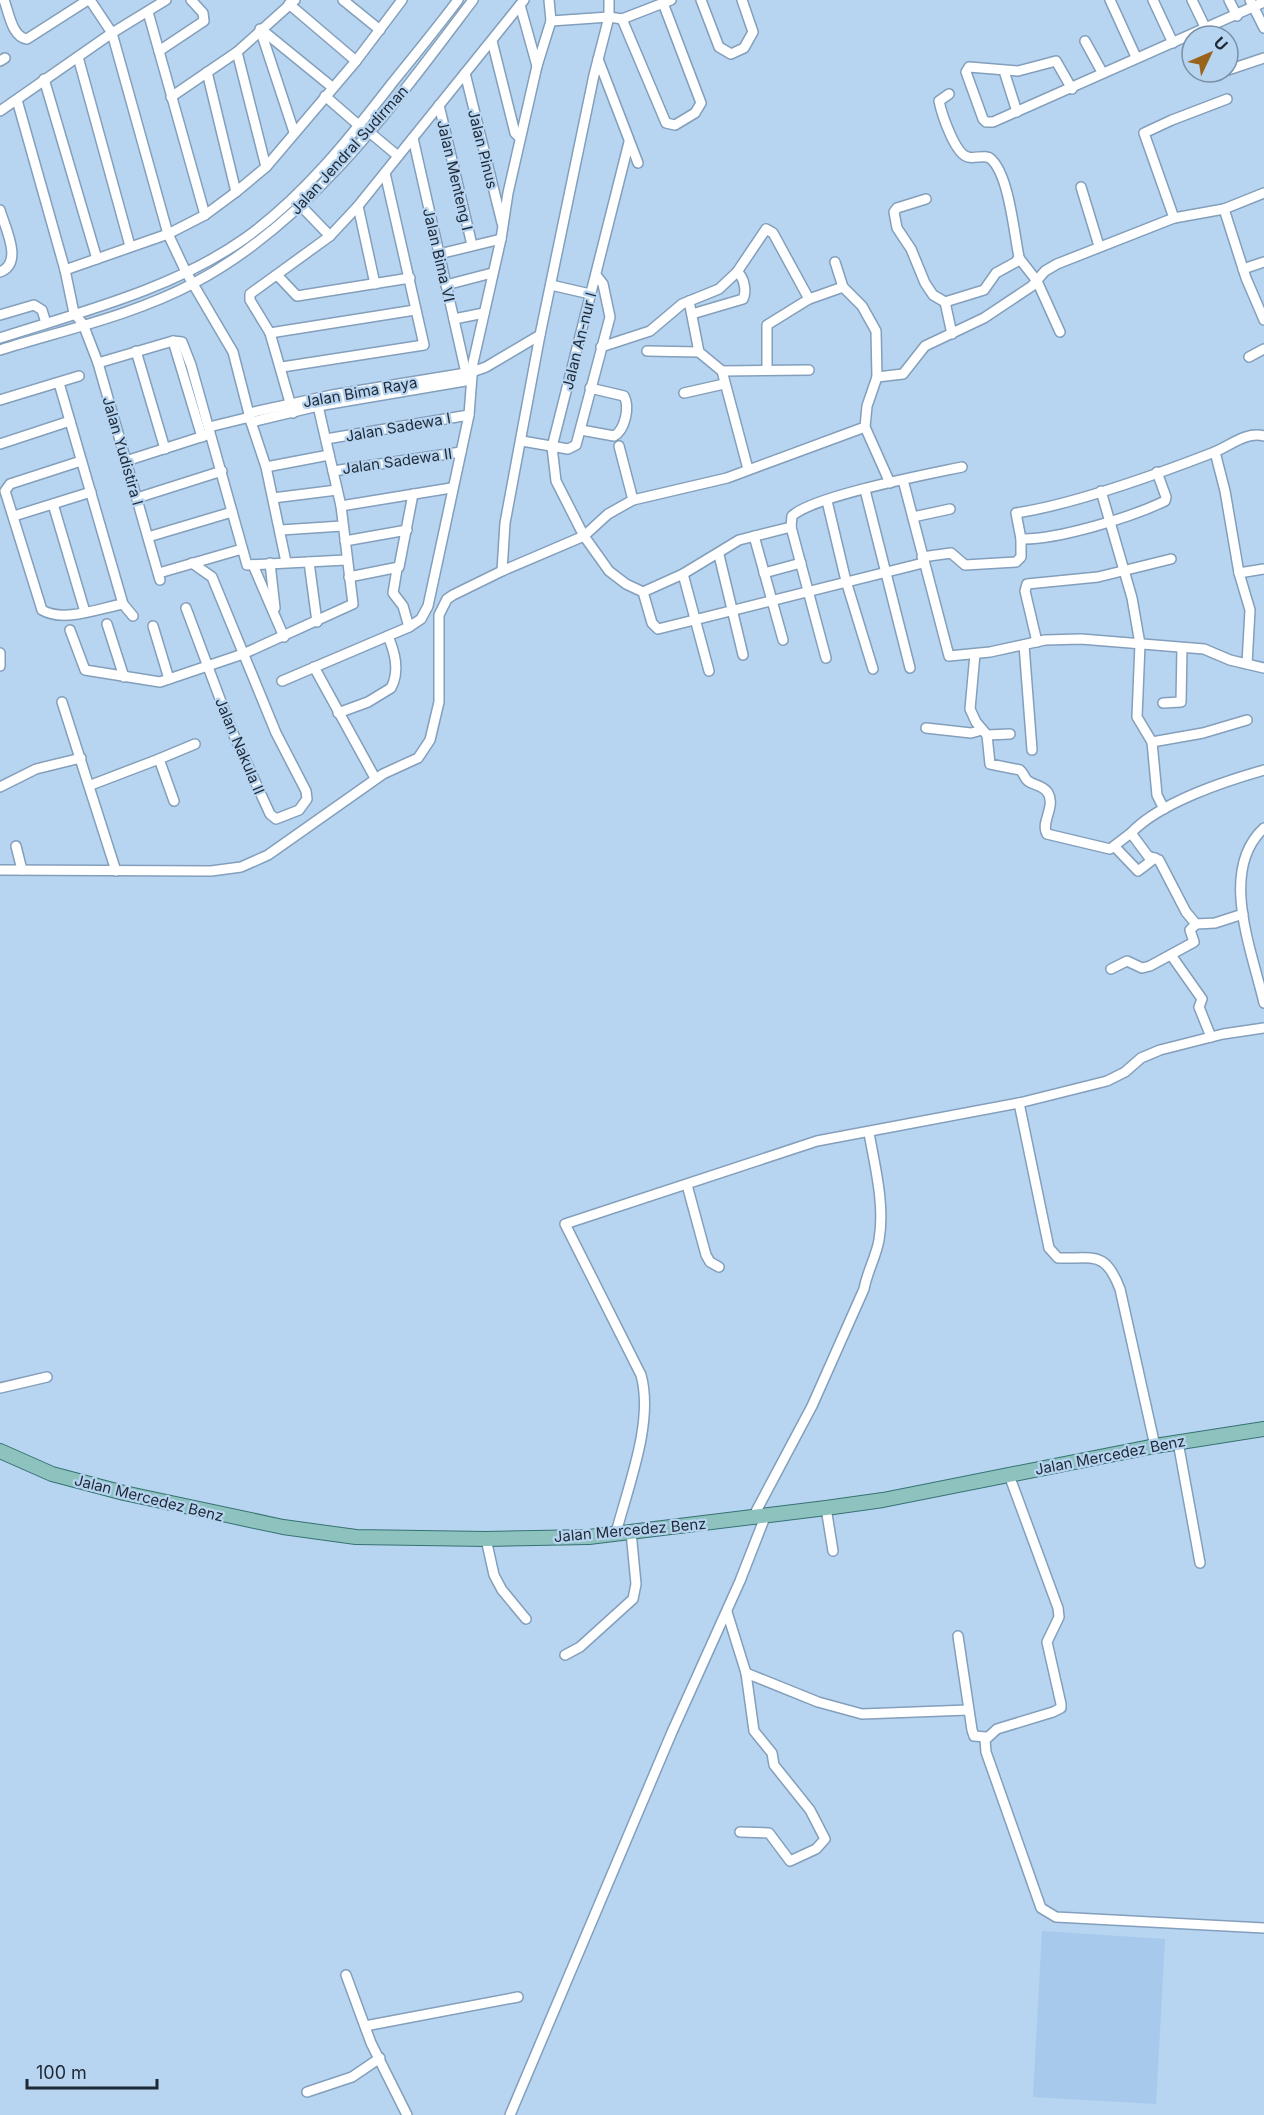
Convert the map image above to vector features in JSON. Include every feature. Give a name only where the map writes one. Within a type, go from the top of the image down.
[{"type":"main road","name":"Jalan Mercedez Benz","points":[[0,1451],[73,1480],[263,1524],[356,1537],[486,1539],[589,1537],[758,1518],[883,1500],[1155,1446],[1264,1429]]},
{"type":"street","points":[[4,0],[20,37],[27,39],[89,0],[112,33],[168,234],[186,272],[229,344],[266,467],[286,562]]},
{"type":"street","points":[[0,111],[112,33],[166,0]]},
{"type":"street","points":[[159,51],[203,24],[205,19],[203,13],[191,0]]},
{"type":"street","points":[[343,0],[380,30]]},
{"type":"street","name":"Jalan Jendral Sudirman","points":[[0,350],[139,306],[194,284],[257,242],[301,206],[365,130],[397,77],[458,0]]},
{"type":"street","name":"Jalan Jendral Sudirman","points":[[0,338],[135,295],[186,272],[243,240],[295,199],[365,130],[408,85],[473,0]]},
{"type":"street","points":[[502,571],[505,523],[540,335],[598,58],[609,16],[609,0]]},
{"type":"street","points":[[701,0],[719,46],[726,53],[735,54],[744,48],[753,32],[742,0]]},
{"type":"street","points":[[1110,0],[1136,57]]},
{"type":"street","points":[[1153,0],[1173,43]]},
{"type":"street","points":[[1192,0],[1204,24]]},
{"type":"street","points":[[1229,0],[1237,16]]},
{"type":"street","points":[[65,270],[168,234],[205,215],[236,192],[266,167],[356,61],[400,1]]},
{"type":"street","points":[[282,681],[409,627],[421,619],[428,606],[451,488],[469,415],[470,375],[501,239],[520,138],[537,66],[551,21],[552,1]]},
{"type":"street","points":[[171,97],[237,52],[292,2],[356,61]]},
{"type":"street","points":[[522,2],[537,66]]},
{"type":"street","points":[[292,409],[282,367],[270,333],[249,296],[330,236],[358,206],[522,2]]},
{"type":"street","points":[[551,21],[609,16],[622,19],[667,2],[700,98],[700,106],[695,113],[672,126],[666,123],[622,19]]},
{"type":"street","points":[[1218,24],[1237,16],[1252,4],[1264,2]]},
{"type":"street","points":[[1252,4],[1264,28]]},
{"type":"street","points":[[148,12],[205,215]]},
{"type":"street","points":[[260,29],[332,87]]},
{"type":"street","points":[[260,29],[294,132]]},
{"type":"street","points":[[1072,89],[1056,61],[1018,71],[971,67],[967,70],[967,76],[984,121],[993,122],[1072,89],[1136,57],[1180,40]]},
{"type":"street","points":[[492,41],[515,133],[520,138]]},
{"type":"street","points":[[1085,41],[1102,72]]},
{"type":"street","points":[[237,52],[266,167]]},
{"type":"street","points":[[78,57],[130,246]]},
{"type":"street","points":[[598,58],[628,142],[638,163]]},
{"type":"street","points":[[1240,66],[1264,58]]},
{"type":"street","points":[[1004,71],[1017,112]]},
{"type":"street","points":[[207,72],[236,192]]},
{"type":"street","name":"Jalan Pinus","points":[[465,73],[503,225]]},
{"type":"street","points":[[397,77],[408,85]]},
{"type":"street","points":[[44,79],[97,259]]},
{"type":"street","points":[[949,94],[942,96],[939,101],[959,152],[973,158],[990,158],[1005,186],[1019,258],[1037,281],[1060,332]]},
{"type":"street","points":[[325,96],[398,156]]},
{"type":"street","points":[[1174,218],[1143,134],[1152,128],[1227,99]]},
{"type":"street","points":[[17,100],[65,270],[74,313]]},
{"type":"street","name":"Jalan Menteng I","points":[[439,105],[472,245]]},
{"type":"street","name":"Jalan Bima VI","points":[[413,138],[454,319],[470,375]]},
{"type":"street","name":"Jalan An-nur I","points":[[628,142],[552,447],[556,480],[584,536],[609,571],[626,584],[644,592]]},
{"type":"street","points":[[282,367],[423,346],[424,340],[415,310],[410,278],[385,172]]},
{"type":"street","points":[[1081,188],[1099,246]]},
{"type":"street","points":[[877,377],[903,374],[925,346],[995,311],[1037,281],[1050,267],[1174,218],[1224,209],[1264,193]]},
{"type":"street","points":[[926,199],[897,208],[895,217],[900,233],[911,249],[928,289],[936,298],[945,302],[984,290],[996,273],[1019,258]]},
{"type":"street","points":[[301,206],[330,236]]},
{"type":"street","points":[[358,206],[375,284]]},
{"type":"street","points":[[1224,209],[1243,269],[1264,320]]},
{"type":"street","points":[[0,210],[13,257],[10,266],[0,272]]},
{"type":"street","points":[[602,347],[650,331],[689,301],[717,290],[737,272],[768,228],[773,233],[809,299]]},
{"type":"street","points":[[439,254],[501,239]]},
{"type":"street","points":[[835,262],[843,287],[862,306],[876,332],[877,377],[867,406],[865,427],[890,483]]},
{"type":"street","points":[[1243,269],[1264,262]]},
{"type":"street","points":[[692,314],[743,299],[742,278],[737,272]]},
{"type":"street","points":[[446,285],[492,273]]},
{"type":"street","points":[[522,441],[573,449],[581,430],[611,312],[603,284],[596,275]]},
{"type":"street","points":[[278,276],[297,296],[410,278]]},
{"type":"street","points":[[551,285],[591,294]]},
{"type":"street","points":[[767,369],[767,325],[809,299],[843,287]]},
{"type":"street","points":[[689,301],[699,352]]},
{"type":"street","points":[[945,302],[952,334]]},
{"type":"street","points":[[0,315],[34,305],[42,310],[46,324]]},
{"type":"street","points":[[270,333],[415,310]]},
{"type":"street","name":"Jalan Yudistira I","points":[[74,313],[83,324],[98,363],[160,577],[192,563]]},
{"type":"street","points":[[454,319],[484,313]]},
{"type":"street","points":[[470,375],[540,335]]},
{"type":"street","points":[[98,363],[173,341],[182,342],[207,433],[222,471],[247,565],[346,560]]},
{"type":"street","points":[[1249,357],[1264,349]]},
{"type":"street","points":[[136,351],[165,449]]},
{"type":"street","points":[[647,351],[699,352],[722,371],[748,469]]},
{"type":"street","points":[[722,371],[810,370]]},
{"type":"street","name":"Jalan Bima Raya","points":[[292,409],[318,406],[470,375]]},
{"type":"street","name":"Jalan Bima Raya","points":[[126,462],[250,417],[470,375]]},
{"type":"street","points":[[0,400],[79,376]]},
{"type":"street","points":[[59,382],[123,604],[133,616]]},
{"type":"street","points":[[684,393],[724,384]]},
{"type":"street","points":[[581,430],[614,436],[620,432],[623,425],[627,403],[624,396],[590,388]]},
{"type":"street","points":[[70,630],[85,670],[155,682],[243,654],[353,604],[341,506],[318,406]]},
{"type":"street","name":"Jalan Sadewa I","points":[[326,439],[469,415]]},
{"type":"street","points":[[0,444],[70,421]]},
{"type":"street","points":[[0,870],[200,872],[249,865],[277,849],[375,778],[414,761],[430,740],[439,702],[438,625],[442,606],[453,595],[584,536],[608,514],[633,500],[702,486],[865,427]]},
{"type":"street","points":[[791,527],[739,540],[719,555],[644,592],[652,623],[657,628],[696,620],[951,553],[961,564],[965,565],[1016,562],[1021,555],[1016,513],[1101,491],[1215,452],[1234,441],[1256,435],[1264,436]]},
{"type":"street","points":[[619,446],[633,500]]},
{"type":"street","name":"Jalan Sadewa II","points":[[333,471],[461,452]]},
{"type":"street","points":[[1215,452],[1225,491],[1239,573],[1250,610],[1247,664]]},
{"type":"street","points":[[266,467],[330,455]]},
{"type":"street","points":[[81,461],[8,485],[5,488],[4,502],[14,516],[42,610],[58,615],[123,604]]},
{"type":"street","points":[[826,658],[810,591],[791,527],[794,513],[890,483],[962,466]]},
{"type":"street","points":[[137,498],[222,471]]},
{"type":"street","points":[[1020,539],[1038,538],[1111,520],[1165,501],[1165,492],[1157,472]]},
{"type":"street","points":[[903,480],[948,654],[955,657],[1037,642],[1070,639],[1204,650],[1264,668]]},
{"type":"street","points":[[341,506],[451,488]]},
{"type":"street","points":[[273,498],[338,490]]},
{"type":"street","points":[[866,490],[910,668]]},
{"type":"street","points":[[1101,491],[1125,571],[1140,644],[1137,717],[1152,742],[1157,795],[1164,809]]},
{"type":"street","points":[[14,516],[91,492]]},
{"type":"street","points":[[409,627],[401,603],[393,593],[413,494]]},
{"type":"street","points":[[827,501],[846,580],[873,669]]},
{"type":"street","points":[[53,504],[85,612]]},
{"type":"street","points":[[913,517],[950,509]]},
{"type":"street","points":[[148,537],[232,512]]},
{"type":"street","points":[[281,530],[342,526]]},
{"type":"street","points":[[345,541],[407,530]]},
{"type":"street","points":[[753,536],[783,640]]},
{"type":"street","points":[[192,563],[242,549]]},
{"type":"street","points":[[719,555],[743,655]]},
{"type":"street","points":[[1037,642],[1025,591],[1027,584],[1098,577],[1171,559]]},
{"type":"street","points":[[309,562],[317,622]]},
{"type":"street","points":[[192,563],[212,578],[243,654]]},
{"type":"street","points":[[270,563],[276,619]]},
{"type":"street","points":[[764,573],[801,563]]},
{"type":"street","points":[[253,565],[284,637]]},
{"type":"street","points":[[349,577],[397,569]]},
{"type":"street","points":[[1239,573],[1264,569]]},
{"type":"street","points":[[683,574],[709,671]]},
{"type":"street","points":[[186,608],[208,666]]},
{"type":"street","points":[[107,624],[124,677]]},
{"type":"street","points":[[153,626],[169,679]]},
{"type":"street","points":[[338,713],[368,702],[391,688],[396,671],[394,653],[388,636]]},
{"type":"street","points":[[1024,645],[1032,750]]},
{"type":"street","points":[[1163,703],[1181,702],[1182,648]]},
{"type":"street","points":[[0,653],[0,666]]},
{"type":"street","name":"Jalan Nakula II","points":[[208,666],[254,780],[272,817],[280,818],[303,807],[307,796],[276,733],[243,654]]},
{"type":"street","points":[[975,654],[970,709],[984,733],[990,764],[1020,770],[1028,781],[1039,785],[1048,793],[1051,804],[1046,833],[1107,849],[1115,847],[1142,822],[1164,809],[1204,790],[1264,770]]},
{"type":"street","points":[[314,667],[375,778]]},
{"type":"street","points":[[62,702],[91,785],[116,871]]},
{"type":"street","points":[[1152,742],[1203,733],[1247,720]]},
{"type":"street","points":[[926,728],[1010,734]]},
{"type":"street","points":[[91,785],[195,744]]},
{"type":"street","points":[[0,787],[36,769],[81,758]]},
{"type":"street","points":[[159,759],[174,801]]},
{"type":"street","points":[[1264,828],[1250,843],[1242,860],[1240,882],[1243,914],[1264,1003]]},
{"type":"street","points":[[1131,833],[1148,856],[1160,862],[1186,912],[1196,924]]},
{"type":"street","points":[[16,846],[22,870]]},
{"type":"street","points":[[1115,847],[1138,871],[1155,858]]},
{"type":"street","points":[[1110,969],[1127,961],[1145,969],[1194,942],[1190,930],[1196,924],[1215,923],[1243,914]]},
{"type":"street","points":[[1171,955],[1202,999],[1198,1006],[1211,1037]]},
{"type":"street","points":[[616,1533],[646,1413],[645,1387],[565,1224],[817,1141],[1019,1103],[1107,1081],[1125,1072],[1147,1055],[1211,1037],[1264,1028]]},
{"type":"street","points":[[1019,1103],[1049,1248],[1058,1258],[1099,1259],[1113,1271],[1120,1289],[1155,1446]]},
{"type":"street","points":[[510,2115],[672,1732],[727,1611],[758,1518],[812,1406],[864,1289],[867,1272],[878,1244],[880,1207],[868,1132]]},
{"type":"street","points":[[687,1185],[706,1255],[710,1262],[719,1267]]},
{"type":"street","points":[[0,1388],[47,1377]]},
{"type":"street","points":[[1178,1442],[1200,1563]]},
{"type":"street","points":[[958,1636],[968,1710],[974,1735],[986,1737],[997,1729],[1061,1708],[1047,1642],[1057,1622],[1058,1608],[1009,1474]]},
{"type":"street","points":[[826,1508],[833,1551]]},
{"type":"street","points":[[565,1655],[580,1647],[633,1599],[636,1584],[631,1532]]},
{"type":"street","points":[[486,1539],[492,1572],[526,1619]]},
{"type":"street","points":[[727,1611],[746,1673],[754,1731],[772,1753],[774,1765],[810,1810],[825,1839],[816,1849],[790,1861],[769,1833],[740,1832]]},
{"type":"street","points":[[746,1673],[818,1702],[862,1714],[968,1710]]},
{"type":"street","points":[[986,1737],[986,1752],[1039,1903],[1045,1913],[1056,1917],[1264,1928]]},
{"type":"street","points":[[346,1975],[365,2026],[407,2115]]},
{"type":"street","points":[[365,2026],[518,1997]]},
{"type":"street","points":[[307,2092],[351,2077],[380,2058]]},
{"type":"shaded area","points":[[1042,1931],[1165,1939],[1156,2104],[1033,2097]]}]
